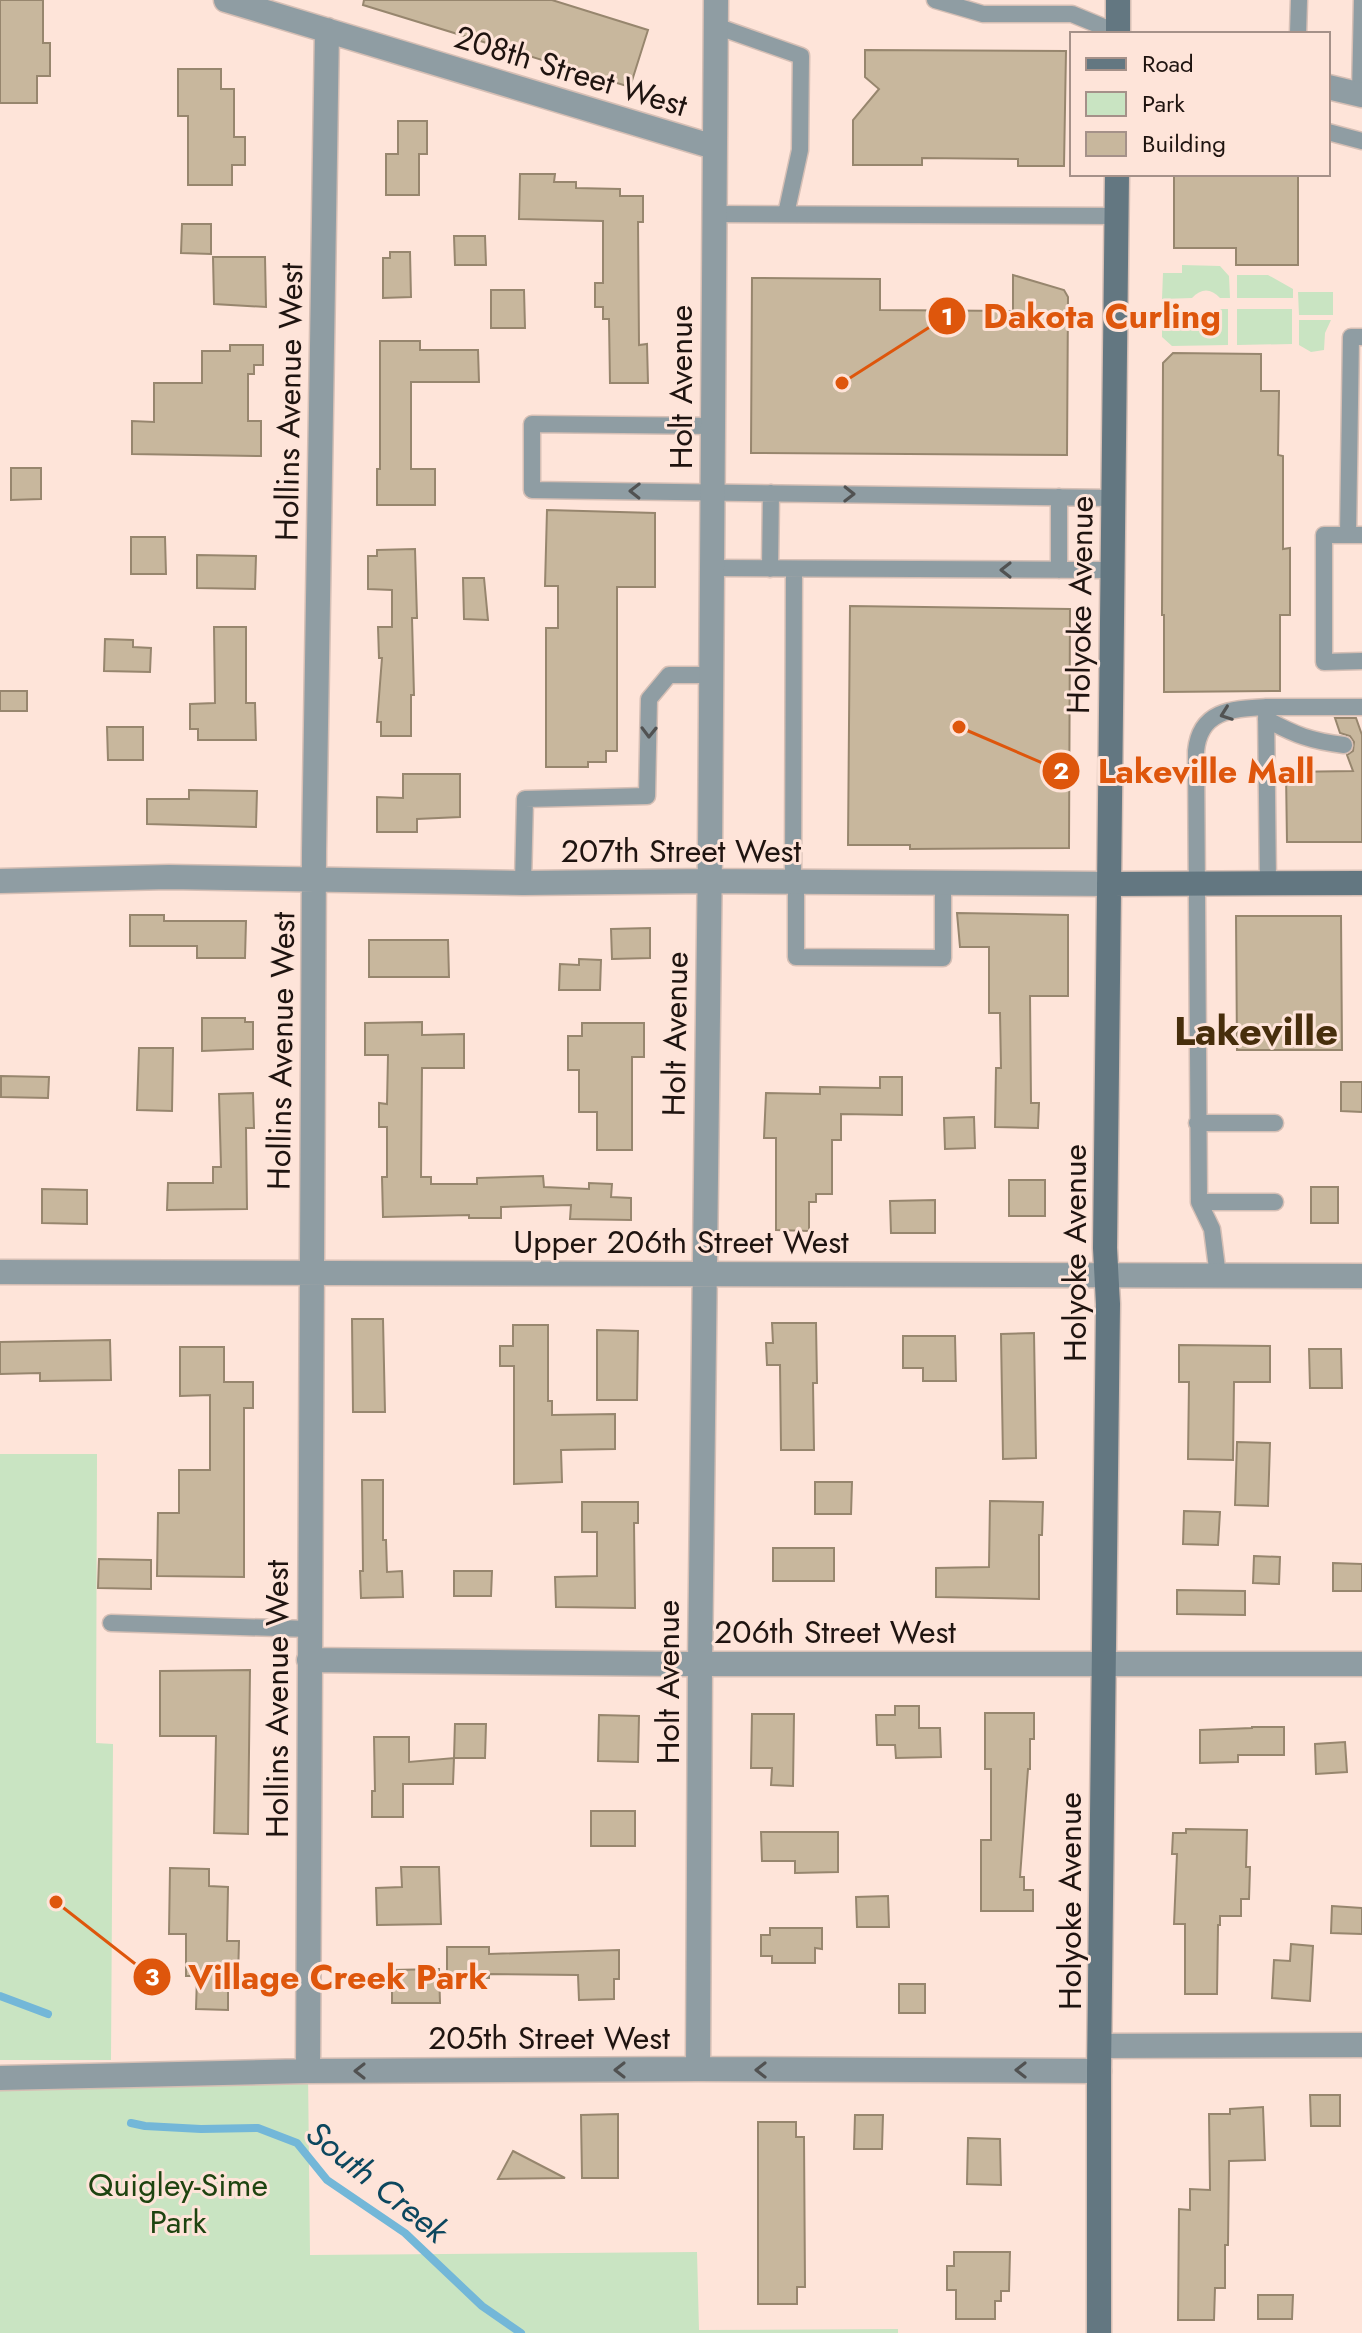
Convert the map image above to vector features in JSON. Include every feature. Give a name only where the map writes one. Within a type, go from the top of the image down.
[{"type":"street","name":"208th Street West","points":[[226,0],[714,147]]},
{"type":"street","name":"Holt Avenue","points":[[698,2069],[716,0]]},
{"type":"street","points":[[1118,0],[1119,32]]},
{"type":"street","name":"Hollins Avenue West","points":[[308,2071],[314,880],[327,30]]},
{"type":"street","points":[[1330,87],[1361,95]]},
{"type":"street","name":"Holyoke Avenue","points":[[1099,2333],[1108,1304],[1105,1275],[1117,176]]},
{"type":"street","name":"207th Street West","points":[[0,881],[169,877],[523,883],[1362,883]]},
{"type":"street","name":"Upper 206th Street West","points":[[0,1272],[1362,1276]]},
{"type":"street","name":"206th Street West","points":[[309,1660],[700,1664],[1362,1664]]},
{"type":"street","points":[[1100,2046],[1362,2045]]},
{"type":"street","name":"205th Street West","points":[[0,2078],[308,2071],[1099,2071]]},
{"type":"lane","points":[[935,0],[983,14],[1072,14],[1114,32]]},
{"type":"lane","points":[[1298,32],[1299,0]]},
{"type":"lane","points":[[1361,95],[1362,0]]},
{"type":"lane","points":[[716,26],[801,56],[800,150],[786,214]]},
{"type":"lane","points":[[1330,133],[1362,141]]},
{"type":"lane","points":[[714,214],[1116,216]]},
{"type":"lane","points":[[1362,337],[1351,337],[1355,535],[1324,535],[1324,662],[1362,661]]},
{"type":"lane","points":[[713,426],[532,424],[532,490],[1113,498]]},
{"type":"lane","points":[[770,569],[771,493]]},
{"type":"lane","points":[[1059,497],[1059,570]]},
{"type":"lane","points":[[712,568],[1112,570]]},
{"type":"lane","points":[[794,569],[796,957],[943,958],[943,882]]},
{"type":"lane","points":[[523,883],[525,799],[647,796],[649,699],[669,675],[711,675]]},
{"type":"lane","points":[[1218,1276],[1212,1229],[1199,1202],[1198,737],[1201,729],[1216,716],[1230,710],[1266,713],[1362,707]]},
{"type":"lane","points":[[1266,713],[1293,733],[1315,742],[1344,745]]},
{"type":"lane","points":[[1266,713],[1268,884]]},
{"type":"lane","points":[[1197,1123],[1275,1123]]},
{"type":"lane","points":[[1199,1202],[1275,1202]]},
{"type":"lane","points":[[111,1623],[309,1629]]},
{"type":"green space","points":[[1182,265],[1220,266],[1229,276],[1230,298],[1220,298],[1206,290],[1192,298],[1162,299],[1163,273],[1182,273]]},
{"type":"green space","points":[[1237,275],[1268,275],[1293,289],[1293,298],[1237,298]]},
{"type":"green space","points":[[1298,292],[1333,292],[1333,315],[1299,315]]},
{"type":"green space","points":[[1162,309],[1193,310],[1200,316],[1210,317],[1219,309],[1228,309],[1228,345],[1172,346],[1162,337]]},
{"type":"green space","points":[[1237,309],[1292,309],[1292,344],[1237,345]]},
{"type":"green space","points":[[1299,320],[1331,320],[1325,333],[1324,350],[1311,352],[1299,345]]},
{"type":"green space","points":[[0,1454],[97,1454],[96,1743],[113,1744],[111,2060],[0,2060]]},
{"type":"green space","name":"Quigley-Sime Park","points":[[308,2071],[310,2255],[697,2252],[699,2330],[898,2329],[898,2333],[0,2333],[0,2078]]},
{"type":"building","points":[[0,0],[43,0],[43,43],[50,43],[50,76],[37,76],[37,103],[0,103]]},
{"type":"building","points":[[364,0],[552,0],[648,30],[630,87],[363,5]]},
{"type":"building","points":[[865,50],[1066,51],[1064,166],[1018,166],[1018,159],[922,158],[922,165],[853,165],[853,120],[879,89],[865,77]]},
{"type":"building","points":[[178,69],[221,69],[221,89],[234,89],[234,137],[245,137],[245,165],[232,165],[232,185],[188,185],[188,116],[178,116]]},
{"type":"building","points":[[398,121],[427,121],[427,154],[419,154],[419,195],[386,195],[386,154],[398,154]]},
{"type":"building","points":[[520,174],[555,174],[554,182],[576,182],[576,188],[620,189],[620,196],[643,196],[643,222],[638,222],[639,345],[647,344],[648,383],[610,383],[609,319],[603,319],[603,307],[595,307],[595,283],[603,283],[603,221],[519,219]]},
{"type":"building","points":[[1174,176],[1298,176],[1298,265],[1236,265],[1236,248],[1174,248]]},
{"type":"building","points":[[182,224],[211,224],[211,254],[181,253]]},
{"type":"building","points":[[454,236],[485,236],[486,265],[455,265]]},
{"type":"building","points":[[390,252],[410,252],[411,297],[383,298],[383,258],[390,258]]},
{"type":"building","points":[[213,257],[265,257],[266,307],[214,304]]},
{"type":"building","points":[[1013,275],[1064,290],[1068,297],[1067,455],[751,453],[752,278],[880,279],[880,310],[1013,311]]},
{"type":"building","points":[[491,290],[524,290],[525,328],[491,328]]},
{"type":"building","points":[[380,341],[420,341],[420,350],[478,350],[479,382],[411,382],[411,469],[435,469],[435,505],[377,505]]},
{"type":"building","points":[[230,345],[263,345],[263,365],[254,365],[254,374],[248,374],[248,421],[261,421],[261,456],[132,454],[132,421],[154,422],[154,383],[202,383],[202,351],[230,351]]},
{"type":"building","points":[[1173,353],[1261,354],[1261,391],[1279,391],[1278,455],[1283,456],[1283,549],[1290,548],[1290,615],[1280,615],[1280,691],[1164,692],[1163,363]]},
{"type":"building","points":[[11,468],[41,468],[41,499],[11,500]]},
{"type":"building","points":[[547,510],[655,513],[655,587],[617,587],[617,751],[606,751],[606,762],[588,762],[588,767],[546,767],[546,628],[558,628],[558,586],[545,586]]},
{"type":"building","points":[[131,537],[165,537],[166,574],[131,574]]},
{"type":"building","points":[[415,549],[417,618],[412,618],[414,695],[411,695],[411,736],[381,736],[381,722],[377,722],[382,658],[379,658],[378,627],[392,627],[392,590],[368,589],[368,556],[377,556],[377,550]]},
{"type":"building","points":[[197,555],[256,556],[255,589],[197,588]]},
{"type":"building","points":[[463,578],[484,578],[488,620],[464,619]]},
{"type":"building","points":[[850,606],[1070,609],[1069,848],[910,849],[910,845],[848,845]]},
{"type":"building","points":[[214,627],[246,627],[246,703],[255,703],[256,740],[198,740],[198,729],[190,729],[190,704],[215,703]]},
{"type":"building","points":[[105,639],[133,640],[133,647],[151,648],[150,672],[104,671]]},
{"type":"building","points":[[0,691],[27,691],[27,711],[0,711]]},
{"type":"building","points":[[1335,718],[1356,718],[1362,735],[1362,842],[1287,842],[1286,772],[1353,771],[1347,755],[1353,751],[1354,742],[1350,736],[1340,733]]},
{"type":"building","points":[[107,727],[143,727],[143,760],[108,760]]},
{"type":"building","points":[[403,774],[460,774],[460,817],[417,819],[417,832],[377,832],[377,797],[403,798]]},
{"type":"building","points":[[189,790],[257,791],[256,827],[147,824],[147,799],[189,799]]},
{"type":"building","points":[[957,913],[1068,915],[1068,996],[1030,996],[1031,1103],[1039,1103],[1038,1128],[995,1127],[996,1068],[1001,1068],[1000,1013],[989,1013],[989,947],[960,947]]},
{"type":"building","points":[[130,915],[164,915],[164,921],[246,921],[245,958],[197,958],[197,946],[130,946]]},
{"type":"building","points":[[1236,916],[1341,916],[1342,1050],[1237,1050]]},
{"type":"building","points":[[650,928],[650,958],[612,959],[611,929]]},
{"type":"building","points":[[369,940],[448,940],[449,977],[369,977]]},
{"type":"building","points":[[579,959],[601,960],[600,990],[559,990],[560,964],[579,965]]},
{"type":"building","points":[[202,1018],[245,1018],[245,1022],[253,1022],[253,1049],[202,1051]]},
{"type":"building","points":[[422,1022],[422,1035],[464,1034],[464,1068],[422,1068],[421,1177],[431,1177],[431,1184],[477,1184],[477,1178],[543,1176],[544,1187],[589,1189],[589,1183],[612,1184],[611,1197],[631,1198],[631,1220],[570,1219],[571,1205],[501,1207],[501,1218],[469,1218],[469,1215],[383,1217],[382,1177],[387,1177],[387,1127],[379,1127],[379,1103],[387,1104],[388,1055],[365,1055],[365,1023]]},
{"type":"building","points":[[582,1023],[644,1023],[644,1057],[632,1057],[632,1150],[597,1150],[597,1112],[579,1112],[579,1070],[568,1070],[568,1036],[582,1036]]},
{"type":"building","points":[[139,1048],[173,1048],[172,1111],[137,1110]]},
{"type":"building","points":[[1,1076],[49,1077],[48,1098],[1,1097]]},
{"type":"building","points":[[880,1077],[902,1077],[902,1115],[841,1114],[841,1140],[832,1140],[832,1194],[816,1194],[816,1202],[809,1202],[809,1231],[776,1230],[776,1138],[764,1138],[766,1093],[820,1094],[820,1087],[880,1088]]},
{"type":"building","points":[[1341,1082],[1362,1082],[1362,1112],[1341,1111]]},
{"type":"building","points":[[253,1093],[254,1128],[246,1128],[247,1209],[167,1210],[168,1183],[213,1183],[213,1167],[221,1167],[219,1094]]},
{"type":"building","points":[[974,1117],[975,1148],[945,1149],[944,1118]]},
{"type":"building","points":[[1009,1180],[1045,1180],[1045,1216],[1009,1216]]},
{"type":"building","points":[[1311,1187],[1338,1187],[1338,1223],[1311,1223]]},
{"type":"building","points":[[42,1189],[87,1190],[87,1224],[42,1223]]},
{"type":"building","points":[[935,1200],[935,1233],[891,1233],[890,1201]]},
{"type":"building","points":[[352,1319],[383,1319],[385,1412],[353,1412]]},
{"type":"building","points":[[772,1323],[816,1323],[814,1450],[781,1450],[780,1365],[767,1365],[766,1343],[773,1343]]},
{"type":"building","points":[[513,1325],[548,1325],[548,1401],[552,1401],[552,1415],[615,1414],[615,1449],[561,1450],[562,1482],[514,1484],[514,1366],[500,1366],[500,1346],[513,1346]]},
{"type":"building","points":[[597,1330],[638,1331],[637,1400],[597,1400]]},
{"type":"building","points":[[1034,1333],[1036,1458],[1003,1459],[1001,1334]]},
{"type":"building","points":[[903,1336],[955,1336],[956,1381],[923,1381],[923,1368],[903,1368]]},
{"type":"building","points":[[110,1340],[111,1380],[40,1381],[40,1373],[0,1374],[0,1342]]},
{"type":"building","points":[[1179,1345],[1270,1346],[1270,1382],[1234,1382],[1233,1460],[1188,1459],[1189,1382],[1179,1382]]},
{"type":"building","points":[[180,1347],[224,1347],[224,1382],[253,1382],[253,1408],[244,1408],[244,1577],[157,1576],[158,1513],[179,1513],[179,1470],[210,1470],[210,1395],[180,1396]]},
{"type":"building","points":[[1309,1349],[1341,1349],[1342,1388],[1310,1388]]},
{"type":"building","points":[[1237,1442],[1270,1443],[1268,1506],[1235,1505]]},
{"type":"building","points":[[362,1480],[383,1480],[383,1540],[386,1540],[387,1572],[402,1571],[403,1597],[361,1598]]},
{"type":"building","points":[[815,1482],[852,1482],[851,1514],[815,1514]]},
{"type":"building","points":[[990,1501],[1043,1502],[1042,1535],[1039,1535],[1039,1599],[936,1597],[936,1568],[989,1567]]},
{"type":"building","points":[[582,1502],[638,1502],[638,1523],[634,1523],[635,1608],[556,1607],[555,1577],[597,1576],[597,1532],[582,1532]]},
{"type":"building","points":[[1184,1511],[1220,1512],[1218,1545],[1183,1544]]},
{"type":"building","points":[[773,1548],[834,1548],[834,1581],[773,1581]]},
{"type":"building","points":[[1254,1556],[1280,1557],[1279,1584],[1253,1583]]},
{"type":"building","points":[[99,1559],[151,1560],[151,1589],[98,1588]]},
{"type":"building","points":[[1333,1563],[1362,1564],[1362,1591],[1333,1591]]},
{"type":"building","points":[[454,1571],[492,1571],[491,1596],[454,1596]]},
{"type":"building","points":[[1177,1590],[1245,1591],[1245,1615],[1177,1614]]},
{"type":"building","points":[[250,1670],[248,1834],[214,1833],[216,1736],[160,1736],[160,1671]]},
{"type":"building","points":[[895,1706],[919,1706],[919,1728],[940,1728],[941,1757],[896,1758],[895,1745],[877,1745],[876,1715],[895,1715]]},
{"type":"building","points":[[985,1713],[1034,1713],[1020,1877],[1024,1877],[1024,1890],[1033,1890],[1033,1911],[981,1911],[981,1840],[991,1840],[991,1769],[985,1769]]},
{"type":"building","points":[[752,1714],[794,1714],[793,1786],[771,1785],[772,1768],[751,1768]]},
{"type":"building","points":[[599,1715],[639,1716],[638,1762],[598,1761]]},
{"type":"building","points":[[455,1724],[486,1724],[485,1758],[454,1758]]},
{"type":"building","points":[[1284,1727],[1284,1755],[1238,1755],[1238,1762],[1200,1763],[1200,1730]]},
{"type":"building","points":[[374,1737],[409,1737],[409,1762],[454,1758],[453,1784],[403,1784],[403,1817],[372,1817]]},
{"type":"building","points":[[1345,1742],[1347,1772],[1316,1774],[1315,1744]]},
{"type":"building","points":[[591,1811],[635,1811],[635,1846],[591,1846]]},
{"type":"building","points":[[1186,1829],[1247,1830],[1249,1899],[1241,1899],[1241,1916],[1220,1916],[1217,1994],[1185,1994],[1185,1924],[1174,1924],[1177,1854],[1172,1854],[1173,1833],[1186,1833]]},
{"type":"building","points":[[761,1832],[838,1832],[838,1872],[795,1873],[795,1861],[762,1861]]},
{"type":"building","points":[[401,1867],[439,1867],[441,1924],[377,1925],[376,1888],[402,1887]]},
{"type":"building","points":[[170,1868],[209,1869],[209,1886],[228,1887],[227,1941],[239,1941],[238,1978],[228,1978],[228,2010],[196,2009],[197,1976],[186,1976],[186,1934],[169,1934]]},
{"type":"building","points":[[888,1896],[889,1927],[857,1927],[856,1897]]},
{"type":"building","points":[[1332,1906],[1362,1908],[1362,1934],[1331,1933]]},
{"type":"building","points":[[770,1928],[822,1928],[822,1949],[815,1948],[815,1963],[772,1963],[772,1956],[761,1956],[761,1935],[770,1935]]},
{"type":"building","points":[[1291,1944],[1313,1946],[1310,2001],[1272,1998],[1274,1960],[1290,1961]]},
{"type":"building","points":[[447,1947],[489,1947],[489,1954],[619,1950],[619,1979],[614,1979],[614,1999],[579,2000],[578,1975],[489,1974],[489,1978],[447,1978]]},
{"type":"building","points":[[439,1969],[440,2003],[392,2003],[392,1970]]},
{"type":"building","points":[[899,1984],[925,1984],[925,2013],[899,2013]]},
{"type":"building","points":[[1310,2095],[1340,2095],[1340,2126],[1311,2126]]},
{"type":"building","points":[[1263,2107],[1265,2160],[1229,2161],[1225,2288],[1215,2288],[1214,2320],[1178,2320],[1179,2209],[1190,2210],[1190,2189],[1210,2190],[1209,2114],[1230,2114],[1230,2109]]},
{"type":"building","points":[[618,2114],[618,2178],[582,2178],[581,2115]]},
{"type":"building","points":[[855,2115],[883,2115],[882,2149],[854,2149]]},
{"type":"building","points":[[758,2122],[796,2122],[796,2137],[804,2137],[805,2287],[797,2287],[797,2304],[758,2304]]},
{"type":"building","points":[[968,2138],[1000,2139],[1001,2185],[967,2184]]},
{"type":"building","points":[[513,2151],[565,2178],[498,2179]]},
{"type":"building","points":[[954,2252],[1010,2252],[1009,2291],[1001,2291],[1001,2301],[995,2301],[995,2319],[956,2319],[956,2290],[947,2290],[947,2266],[954,2266]]},
{"type":"building","points":[[1258,2295],[1293,2295],[1292,2319],[1258,2319]]},
{"type":"waterway","name":"South Creek","points":[[0,1996],[48,2014]]},
{"type":"waterway","name":"South Creek","points":[[131,2123],[201,2129],[258,2128],[297,2143],[327,2180],[405,2233],[482,2306],[521,2333]]},
{"type":"place","name":"Dakota Curling","points":[[842,383]]},
{"type":"place","name":"Lakeville Mall","points":[[959,727]]},
{"type":"place","name":"Village Creek Park","points":[[56,1902]]},
{"type":"district","name":"Lakeville","points":[[1256,1031]]}]
